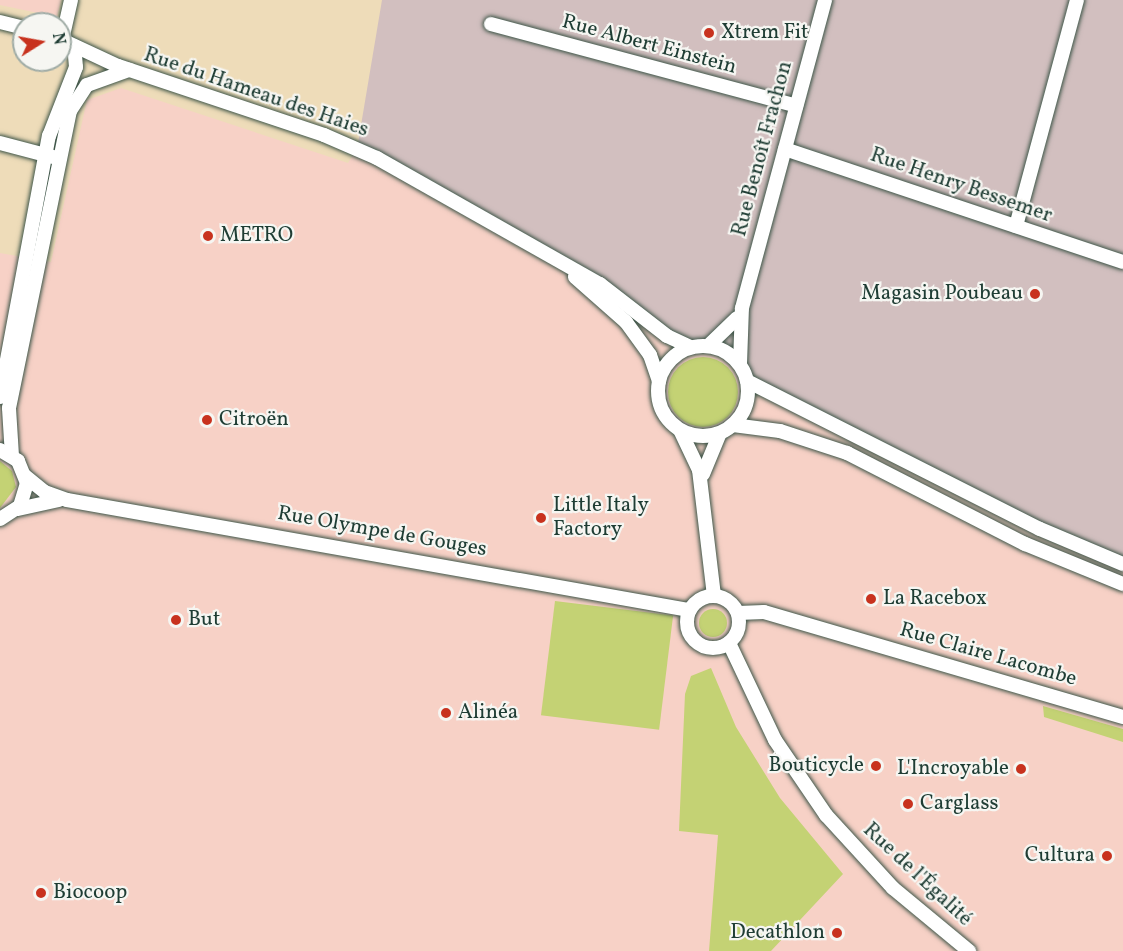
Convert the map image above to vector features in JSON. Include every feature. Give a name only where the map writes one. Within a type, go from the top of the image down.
[{"type":"street","name":"Rue Benoît Frachon","points":[[708,346],[730,331],[742,308],[825,0]]},
{"type":"street","points":[[1016,226],[1077,0]]},
{"type":"street","name":"Rue Albert Einstein","points":[[491,24],[796,106]]},
{"type":"street","name":"Rue du Hameau des Haies","points":[[72,44],[129,70],[343,142],[560,263],[691,347]]},
{"type":"street","points":[[0,397],[46,152],[56,111],[74,74],[72,67]]},
{"type":"street","points":[[1,520],[18,509],[25,476],[6,453],[8,417],[55,164],[77,96],[100,78],[129,70]]},
{"type":"street","points":[[0,143],[46,152],[55,164]]},
{"type":"street","name":"Rue Henry Bessemer","points":[[785,149],[1123,262]]},
{"type":"street","name":"Rue du Hameau des Haies","points":[[560,263],[626,322],[650,354],[659,381]]},
{"type":"street","name":"Rue Benoît Frachon","points":[[740,364],[742,308]]},
{"type":"street","points":[[680,430],[699,436],[720,433],[733,425],[746,407],[747,381],[740,364],[708,346],[691,347],[669,361],[659,381],[660,407],[680,430],[696,456],[714,596]]},
{"type":"street","points":[[747,381],[1040,529],[1123,564]]},
{"type":"street","points":[[733,425],[780,431],[847,453],[1025,544],[1123,584]]},
{"type":"street","points":[[701,482],[706,455],[720,433]]},
{"type":"street","name":"Rue Olympe de Gouges","points":[[25,476],[45,492],[67,500],[650,599],[689,610]]},
{"type":"street","name":"Rue Olympe de Gouges","points":[[18,509],[67,500]]},
{"type":"street","points":[[714,596],[727,600],[738,613],[738,630],[729,643],[713,649],[697,644],[688,630],[689,610],[714,596]]},
{"type":"street","name":"Rue Claire Lacombe","points":[[738,613],[764,612],[1123,717]]},
{"type":"street","name":"Rue de l'Égalité","points":[[729,643],[775,740],[819,806],[894,888],[969,951]]},
{"type":"shaded area","points":[[0,0],[61,0],[58,12],[33,12],[0,5]]},
{"type":"shaded area","points":[[382,0],[1123,0],[1123,564],[747,378],[728,353],[691,347],[628,304],[357,149]]},
{"type":"shaded area","points":[[121,88],[348,163],[357,149],[695,346],[728,353],[747,378],[1123,564],[1123,951],[0,951],[0,253],[51,262],[87,100]]},
{"type":"green space","points":[[710,357],[723,363],[732,372],[736,378],[738,392],[736,406],[728,417],[717,425],[696,427],[678,417],[670,406],[668,385],[678,367],[689,359]]},
{"type":"green space","points":[[0,461],[12,471],[16,487],[0,508]]},
{"type":"green space","points":[[555,601],[673,616],[659,730],[541,715]]},
{"type":"green space","points":[[713,609],[723,613],[727,623],[723,633],[713,637],[703,633],[699,623],[703,613]]},
{"type":"green space","points":[[711,668],[736,727],[780,798],[843,874],[771,951],[709,951],[718,835],[679,831],[685,694],[691,676]]},
{"type":"green space","points":[[1043,706],[1123,729],[1123,742],[1044,717]]},
{"type":"place","name":"Xtrem Fit","points":[[709,33]]},
{"type":"place","name":"METRO","points":[[208,236]]},
{"type":"place","name":"Magasin Poubeau","points":[[1035,294]]},
{"type":"place","name":"Citroën","points":[[207,420]]},
{"type":"place","name":"Little Italy Factory","points":[[541,518]]},
{"type":"place","name":"La Racebox","points":[[871,599]]},
{"type":"place","name":"But","points":[[176,620]]},
{"type":"place","name":"Alinéa","points":[[446,713]]},
{"type":"place","name":"Bouticycle","points":[[876,766]]},
{"type":"place","name":"L'Incroyable","points":[[1021,769]]},
{"type":"place","name":"Carglass","points":[[908,804]]},
{"type":"place","name":"Cultura","points":[[1107,856]]},
{"type":"place","name":"Biocoop","points":[[41,893]]},
{"type":"place","name":"Decathlon","points":[[837,933]]}]
